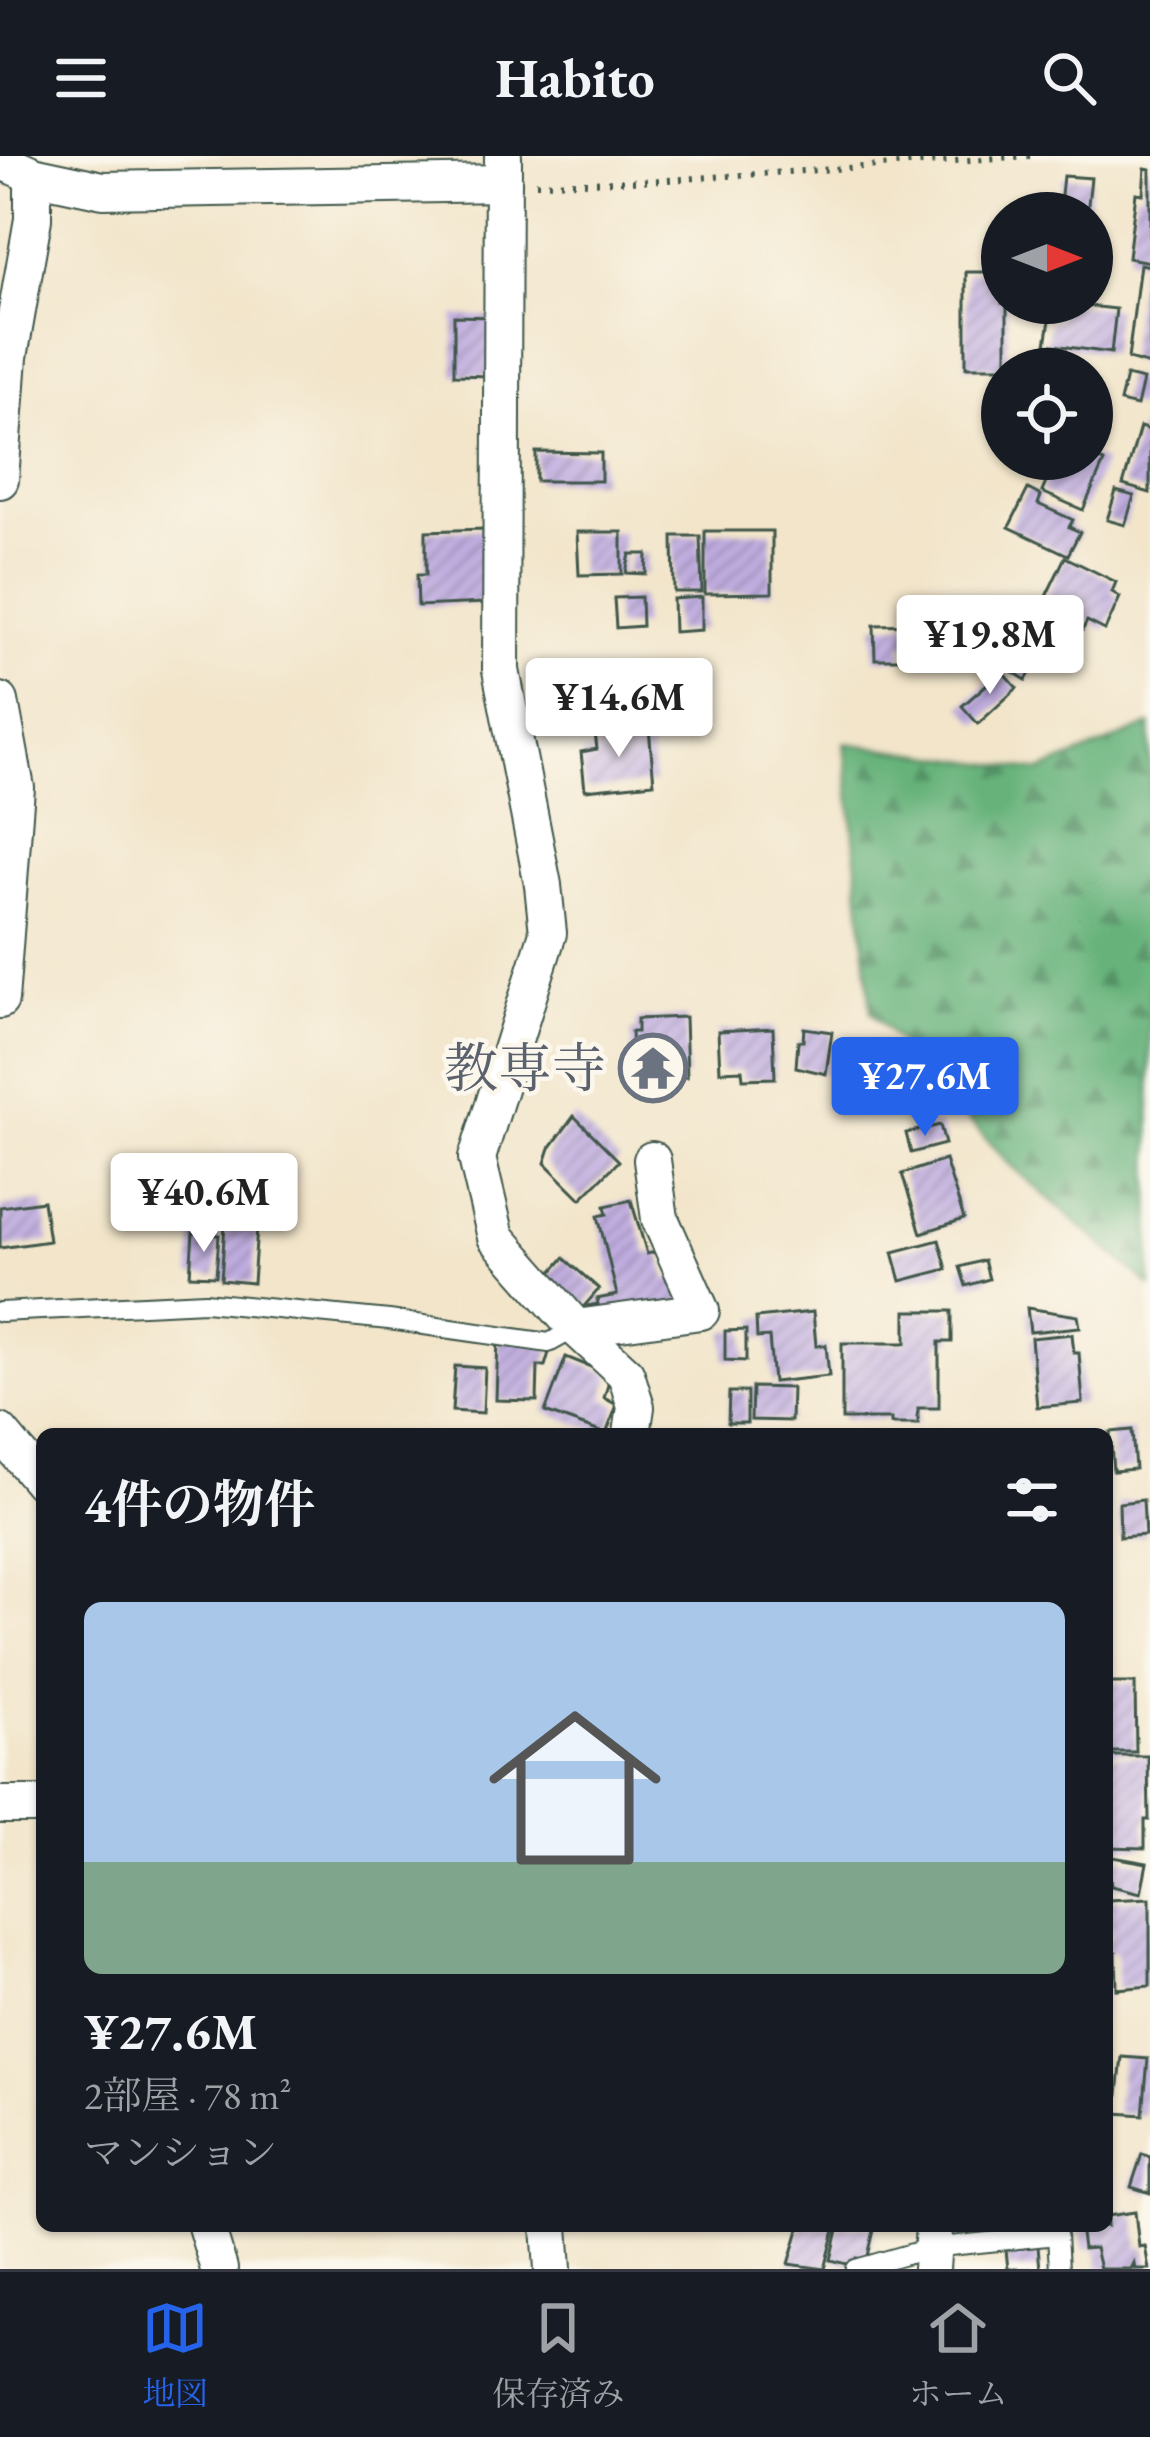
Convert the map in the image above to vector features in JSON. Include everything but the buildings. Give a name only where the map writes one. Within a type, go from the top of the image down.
[{"type":"street","points":[[17,168],[103,190],[503,170],[501,670],[548,933],[477,1158],[496,1237],[576,1328],[626,1374],[636,1407],[633,1428]]},
{"type":"street","points":[[0,480],[9,357],[33,219],[17,168]]},
{"type":"street","points":[[0,700],[16,788],[0,1000]]},
{"type":"street","points":[[576,1328],[700,1311],[660,1219],[652,1160]]},
{"type":"street","points":[[0,1432],[36,1475]]},
{"type":"street","points":[[0,1805],[36,1805]]},
{"type":"street","points":[[208,2232],[219,2269]]},
{"type":"street","points":[[550,2232],[553,2269]]},
{"type":"lane","points":[[0,1312],[205,1302],[388,1320],[549,1343],[576,1328]]},
{"type":"lane","points":[[856,2269],[931,2248],[1057,2235],[1060,2269]]},
{"type":"path","points":[[503,170],[667,180],[1030,156]]},
{"type":"green space","points":[[1150,725],[1150,1286],[1010,1165],[871,1012],[845,743],[1041,771]]},
{"type":"place","name":"教専寺","points":[[653,1068]]}]
